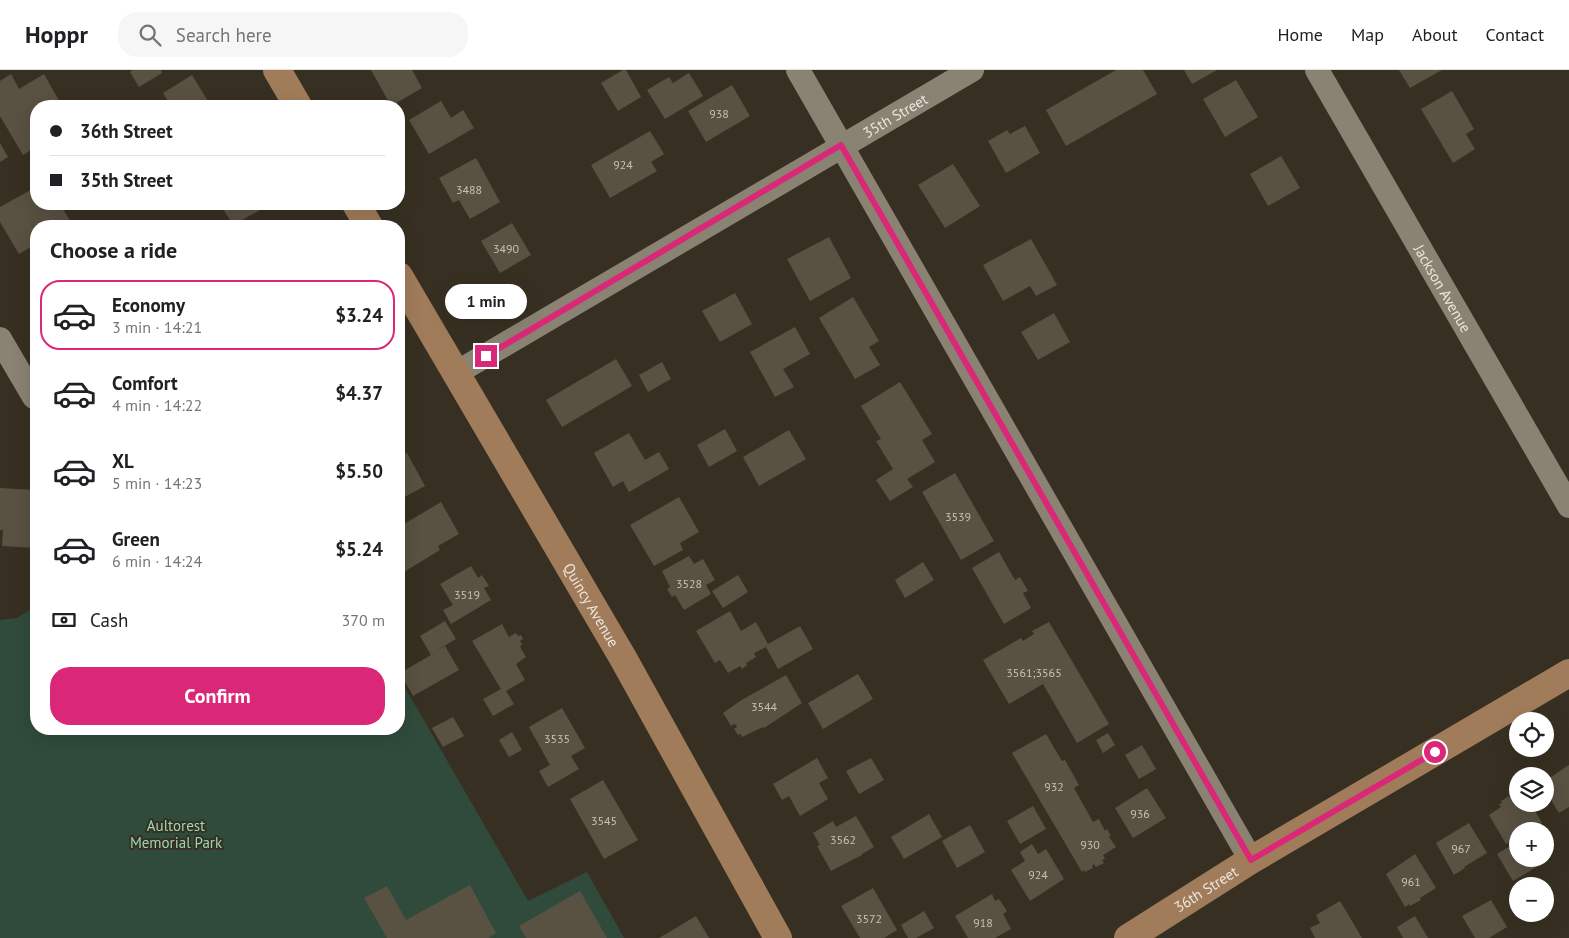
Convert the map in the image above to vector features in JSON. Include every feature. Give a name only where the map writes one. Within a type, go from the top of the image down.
[{"type":"street","points":[[277,70],[294,100]]},
{"type":"street","points":[[798,70],[1251,860]]},
{"type":"street","name":"35th Street","points":[[456,373],[841,145],[972,70]]},
{"type":"street","name":"Jackson Avenue","points":[[1317,70],[1569,506]]},
{"type":"street","name":"Quincy Avenue","points":[[405,286],[623,658],[778,938]]},
{"type":"street","points":[[0,339],[30,390]]},
{"type":"street","name":"36th Street","points":[[1128,938],[1251,860],[1569,673]]},
{"type":"green space","name":"Aultorest Memorial Park","points":[[30,610],[30,735],[405,735],[405,687],[528,901],[587,872],[624,938],[0,938],[0,620],[17,618]]},
{"type":"building","points":[[133,70],[161,70],[162,73],[139,87],[130,72]]},
{"type":"building","points":[[371,70],[412,70],[422,88],[401,100],[388,100]]},
{"type":"building","points":[[626,70],[641,97],[618,111],[601,83]]},
{"type":"building","points":[[1116,70],[1143,70],[1157,94],[1066,146],[1046,110]]},
{"type":"building","points":[[1184,70],[1217,70],[1192,84]]},
{"type":"building","points":[[1399,70],[1442,70],[1410,88]]},
{"type":"building","points":[[689,73],[703,96],[665,119],[647,90],[669,77],[673,83]]},
{"type":"building","points":[[11,74],[19,89],[44,74],[59,100],[30,100],[30,151],[23,155],[0,116],[0,81]]},
{"type":"building","points":[[192,75],[207,100],[167,100],[163,93]]},
{"type":"building","points":[[1236,80],[1258,117],[1225,137],[1203,99]]},
{"type":"building","points":[[732,85],[750,116],[706,142],[688,111]]},
{"type":"building","points":[[1452,91],[1474,129],[1466,134],[1475,149],[1453,163],[1421,109]]},
{"type":"building","points":[[441,101],[451,118],[463,110],[474,128],[429,154],[409,120]]},
{"type":"building","points":[[1025,126],[1040,153],[1006,173],[988,141],[1007,130],[1010,134]]},
{"type":"building","points":[[650,131],[664,154],[651,162],[657,171],[610,198],[591,165]]},
{"type":"building","points":[[0,143],[8,157],[0,162]]},
{"type":"building","points":[[1281,156],[1300,188],[1268,206],[1250,174]]},
{"type":"building","points":[[476,158],[500,202],[470,219],[459,200],[453,203],[439,178]]},
{"type":"building","points":[[953,164],[980,206],[945,228],[918,185]]},
{"type":"building","points":[[30,190],[30,210],[64,210],[70,220],[30,220],[30,248],[19,254],[0,222],[0,207]]},
{"type":"building","points":[[224,210],[260,210],[242,220],[230,220]]},
{"type":"building","points":[[512,223],[531,255],[500,273],[481,241]]},
{"type":"building","points":[[829,237],[851,278],[810,301],[787,259]]},
{"type":"building","points":[[1031,239],[1057,285],[1036,296],[1030,286],[1003,301],[983,265]]},
{"type":"building","points":[[735,293],[752,324],[720,342],[702,311]]},
{"type":"building","points":[[853,297],[879,341],[869,347],[880,365],[855,379],[819,318]]},
{"type":"building","points":[[1054,313],[1070,342],[1038,360],[1021,332]]},
{"type":"building","points":[[795,327],[810,354],[783,369],[794,387],[775,397],[750,352]]},
{"type":"building","points":[[616,359],[632,386],[562,427],[546,400]]},
{"type":"building","points":[[662,362],[671,379],[648,392],[639,375]]},
{"type":"building","points":[[900,382],[932,434],[922,440],[935,462],[907,479],[913,487],[890,501],[876,480],[893,469],[876,441],[881,439],[861,406]]},
{"type":"building","points":[[725,429],[737,451],[709,467],[697,445]]},
{"type":"building","points":[[789,430],[806,459],[759,486],[743,457]]},
{"type":"building","points":[[629,433],[645,460],[659,452],[669,469],[629,492],[623,481],[613,487],[594,453]]},
{"type":"building","points":[[407,453],[425,486],[405,497],[405,454]]},
{"type":"building","points":[[955,473],[994,541],[961,560],[922,492]]},
{"type":"building","points":[[0,488],[30,490],[30,548],[2,546],[3,530],[0,530]]},
{"type":"building","points":[[679,497],[699,532],[680,543],[683,550],[654,566],[630,525]]},
{"type":"building","points":[[441,502],[459,534],[438,546],[440,550],[405,571],[405,523]]},
{"type":"building","points":[[999,552],[1015,580],[1020,577],[1028,591],[1023,593],[1031,608],[1004,624],[972,568]]},
{"type":"building","points":[[689,556],[694,564],[703,559],[715,580],[706,585],[711,594],[684,610],[675,595],[672,597],[667,589],[670,587],[662,571]]},
{"type":"building","points":[[923,562],[934,580],[905,598],[895,580]]},
{"type":"building","points":[[471,566],[478,578],[482,575],[489,586],[484,588],[491,600],[451,624],[443,610],[453,605],[440,584]]},
{"type":"building","points":[[738,575],[748,592],[723,608],[712,591]]},
{"type":"building","points":[[730,611],[741,631],[756,622],[768,644],[800,626],[813,649],[778,669],[766,647],[754,653],[756,657],[746,663],[747,665],[742,669],[740,666],[728,673],[720,660],[715,663],[696,631]]},
{"type":"building","points":[[445,621],[456,639],[434,652],[445,646],[459,670],[413,696],[405,682],[405,670],[431,655],[420,636]]},
{"type":"building","points":[[1049,622],[1109,724],[1077,743],[1043,684],[1009,704],[983,660],[1021,638],[1023,641],[1034,634],[1032,631]]},
{"type":"building","points":[[502,624],[509,637],[516,633],[518,636],[521,635],[523,639],[520,641],[522,644],[520,647],[526,657],[516,664],[525,680],[506,691],[514,704],[493,716],[483,699],[501,689],[472,641]]},
{"type":"building","points":[[858,674],[873,699],[823,729],[808,703]]},
{"type":"building","points":[[786,675],[802,703],[764,728],[742,737],[741,734],[738,735],[734,729],[737,727],[736,725],[731,726],[723,713]]},
{"type":"building","points":[[562,708],[585,748],[571,756],[579,769],[548,787],[539,771],[550,765],[529,727]]},
{"type":"building","points":[[453,717],[464,736],[443,747],[432,728]]},
{"type":"building","points":[[512,732],[522,750],[509,757],[499,740]]},
{"type":"building","points":[[1108,733],[1115,745],[1103,753],[1096,740]]},
{"type":"building","points":[[1046,734],[1062,761],[1065,760],[1079,785],[1074,788],[1093,822],[1099,819],[1105,831],[1107,829],[1111,836],[1109,837],[1116,847],[1103,855],[1105,859],[1102,860],[1104,863],[1096,867],[1094,864],[1093,868],[1085,872],[1084,870],[1082,872],[1012,753]]},
{"type":"building","points":[[1142,745],[1156,769],[1139,779],[1125,755]]},
{"type":"building","points":[[817,758],[828,778],[819,783],[828,799],[800,816],[789,796],[782,800],[773,784]]},
{"type":"building","points":[[871,758],[884,780],[859,794],[846,771]]},
{"type":"building","points":[[1569,765],[1569,807],[1559,813],[1554,805],[1554,775]]},
{"type":"building","points":[[603,780],[638,840],[604,859],[570,799]]},
{"type":"building","points":[[1147,788],[1166,818],[1133,838],[1115,808]]},
{"type":"building","points":[[1509,796],[1509,812],[1536,812],[1541,822],[1509,822],[1509,842],[1506,844],[1489,815],[1501,807],[1499,804],[1502,803],[1501,801]]},
{"type":"building","points":[[1033,806],[1046,829],[1020,844],[1007,821]]},
{"type":"building","points":[[929,814],[942,837],[904,859],[891,837]]},
{"type":"building","points":[[856,816],[874,847],[831,871],[817,846],[820,845],[813,833],[833,821],[836,827]]},
{"type":"building","points":[[1469,823],[1487,853],[1454,875],[1436,843]]},
{"type":"building","points":[[970,825],[985,852],[957,868],[942,841]]},
{"type":"building","points":[[1032,844],[1038,854],[1046,849],[1064,879],[1030,901],[1011,870],[1025,861],[1020,852]]},
{"type":"building","points":[[1509,847],[1509,867],[1536,867],[1520,877],[1511,877],[1497,854]]},
{"type":"building","points":[[1415,854],[1436,888],[1420,898],[1421,900],[1405,907],[1386,874]]},
{"type":"building","points":[[470,885],[496,933],[488,938],[387,938],[364,898],[387,886],[406,920]]},
{"type":"building","points":[[873,888],[897,930],[884,938],[860,938],[841,906]]},
{"type":"building","points":[[580,891],[607,938],[526,938],[519,926]]},
{"type":"building","points":[[992,894],[995,901],[999,899],[1007,911],[1003,914],[1011,929],[995,938],[968,938],[955,916]]},
{"type":"building","points":[[1491,900],[1507,927],[1489,938],[1475,938],[1462,916]]},
{"type":"building","points":[[1340,901],[1362,938],[1315,938],[1310,928],[1320,923],[1316,915]]},
{"type":"building","points":[[924,911],[934,928],[916,938],[908,938],[901,925]]},
{"type":"building","points":[[696,916],[709,938],[659,938]]},
{"type":"building","points":[[1415,916],[1428,938],[1403,938],[1397,927]]},
{"type":"route","points":[[486,356],[841,145],[1251,860],[1435,752]]}]
